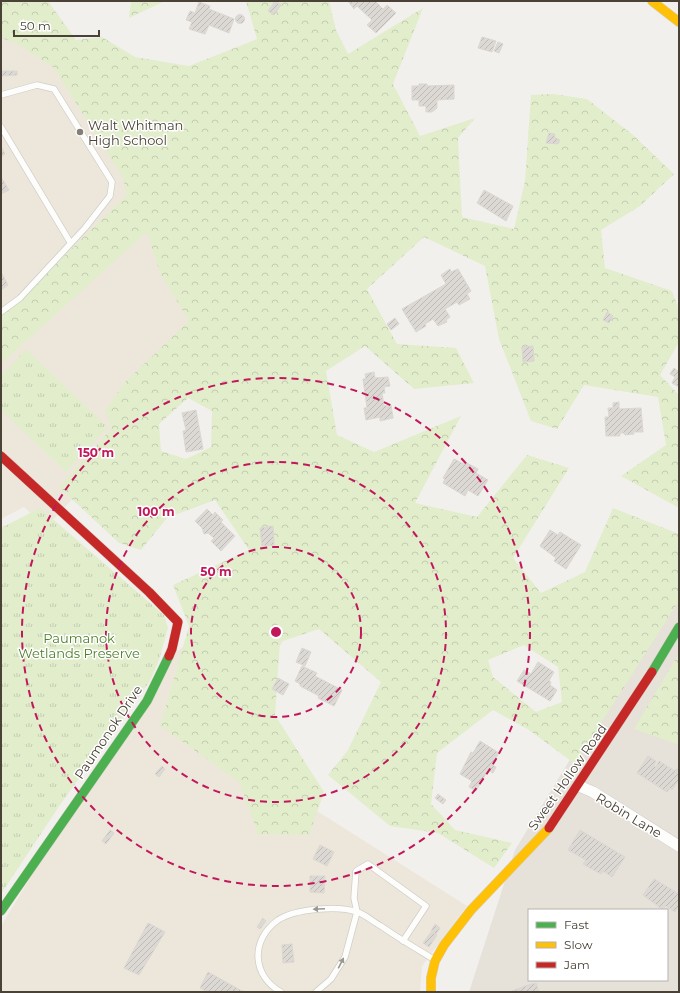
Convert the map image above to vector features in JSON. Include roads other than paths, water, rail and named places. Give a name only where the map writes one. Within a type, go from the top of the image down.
[{"type":"street","points":[[652,1],[679,22]]},
{"type":"street","name":"Paumonok Drive","points":[[1,456],[149,592],[178,622],[172,650],[147,701],[110,752],[1,911]]},
{"type":"street","name":"Sweet Hollow Road","points":[[431,992],[431,978],[435,961],[448,939],[471,910],[546,833],[579,786],[640,692],[679,626]]},
{"type":"street","name":"Robin Lane","points":[[579,786],[593,792],[679,846]]},
{"type":"lane","points":[[1,95],[37,85],[54,89],[112,182],[110,196],[85,228],[70,242],[20,298],[1,312]]},
{"type":"lane","points":[[1,127],[70,242]]},
{"type":"lane","points":[[316,992],[331,980],[345,956],[358,912],[354,898],[356,871],[368,864],[426,906],[403,941]]},
{"type":"lane","points":[[281,992],[268,983],[258,966],[257,957],[261,938],[268,928],[284,917],[310,909],[329,908],[358,912],[435,961]]},
{"type":"place","name":"Walt Whitman High School","points":[[80,132]]},
{"type":"park label","name":"Paumanok Wetlands Preserve","points":[[79,646]]}]
